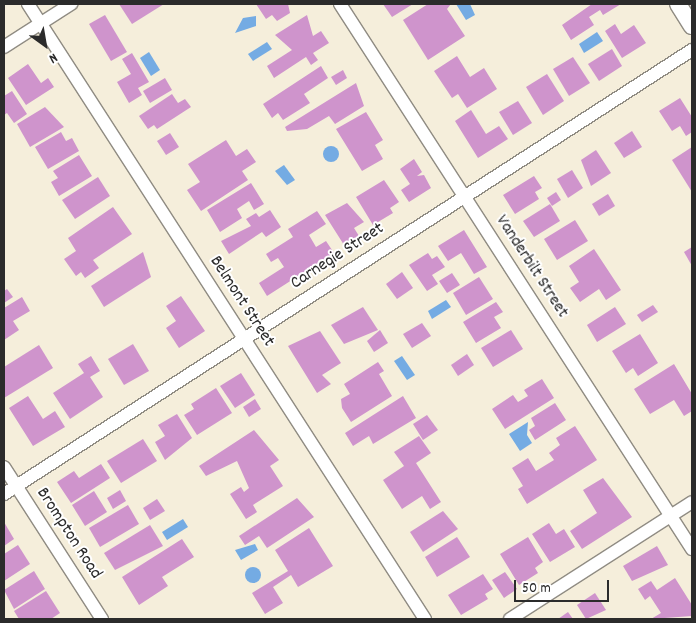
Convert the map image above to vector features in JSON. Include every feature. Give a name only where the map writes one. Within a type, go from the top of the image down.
[{"type":"main road","points":[[678,4],[692,26]]},
{"type":"street","name":"Belmont Street","points":[[28,4],[425,619]]},
{"type":"street","points":[[4,47],[71,4]]},
{"type":"street","name":"Vanderbilt Street","points":[[340,4],[692,549]]},
{"type":"street","name":"Carnegie Street","points":[[4,494],[692,50]]},
{"type":"street","name":"Brompton Road","points":[[4,467],[102,619]]},
{"type":"street","points":[[510,619],[692,502]]},
{"type":"water","points":[[456,4],[470,4],[475,15],[466,20]]},
{"type":"water","points":[[256,16],[256,26],[235,33],[243,18]]},
{"type":"water","points":[[597,32],[603,41],[584,53],[579,44]]},
{"type":"water","points":[[267,42],[272,49],[253,61],[248,54]]},
{"type":"water","points":[[149,52],[160,70],[151,76],[140,58]]},
{"type":"water","points":[[331,146],[339,154],[331,162],[323,154]]},
{"type":"water","points":[[284,165],[295,180],[287,185],[275,171]]},
{"type":"water","points":[[446,300],[451,307],[432,319],[428,311]]},
{"type":"water","points":[[402,356],[415,375],[407,380],[394,361]]},
{"type":"water","points":[[528,422],[527,435],[532,443],[520,451],[509,434]]},
{"type":"water","points":[[183,519],[188,527],[167,540],[162,532]]},
{"type":"water","points":[[255,544],[258,550],[241,560],[235,550]]},
{"type":"water","points":[[250,567],[256,567],[261,572],[259,581],[250,583],[245,578],[245,572]]},
{"type":"building","points":[[119,4],[164,4],[132,24]]},
{"type":"building","points":[[256,4],[288,4],[290,13],[277,21],[272,15],[266,19]]},
{"type":"building","points":[[383,4],[413,4],[392,17]]},
{"type":"building","points":[[428,4],[451,4],[447,9],[465,36],[428,60],[403,20]]},
{"type":"building","points":[[592,4],[621,4],[603,15],[600,10],[589,17],[594,25],[571,40],[562,25]]},
{"type":"building","points":[[105,15],[127,52],[111,61],[89,24]]},
{"type":"building","points":[[307,15],[313,36],[321,31],[329,43],[313,53],[318,60],[311,65],[306,57],[274,78],[267,66],[292,50],[275,35]]},
{"type":"building","points":[[615,24],[621,34],[634,25],[646,43],[622,58],[605,31]]},
{"type":"building","points":[[612,49],[622,66],[599,81],[588,64]]},
{"type":"building","points":[[132,53],[149,82],[138,88],[142,95],[129,103],[117,82],[131,74],[122,59]]},
{"type":"building","points":[[457,56],[470,77],[484,68],[497,89],[467,108],[458,94],[452,98],[434,71]]},
{"type":"building","points":[[573,57],[590,83],[569,96],[553,69]]},
{"type":"building","points":[[28,64],[41,83],[48,78],[54,87],[26,105],[8,78]]},
{"type":"building","points":[[321,66],[328,78],[304,94],[310,103],[283,120],[278,113],[272,118],[263,104]]},
{"type":"building","points":[[343,70],[347,78],[336,85],[331,77]]},
{"type":"building","points":[[547,74],[564,101],[543,115],[526,87]]},
{"type":"building","points":[[165,78],[172,90],[150,103],[143,91]]},
{"type":"building","points":[[356,83],[364,106],[335,124],[329,116],[307,129],[287,131],[285,127]]},
{"type":"building","points":[[12,91],[27,114],[14,123],[7,113],[4,115],[4,96]]},
{"type":"building","points":[[172,94],[178,103],[185,99],[191,107],[157,129],[154,125],[148,129],[139,116]]},
{"type":"building","points":[[680,98],[692,117],[692,132],[686,136],[680,126],[672,131],[659,111]]},
{"type":"building","points":[[518,101],[532,123],[513,135],[499,112]]},
{"type":"building","points":[[45,107],[64,127],[30,147],[17,124]]},
{"type":"building","points":[[471,110],[486,134],[499,126],[508,139],[478,158],[455,121]]},
{"type":"building","points":[[366,112],[383,140],[375,145],[383,159],[362,171],[336,129]]},
{"type":"building","points":[[632,131],[642,147],[624,158],[614,143]]},
{"type":"building","points":[[61,132],[66,141],[72,138],[79,151],[48,169],[35,147]]},
{"type":"building","points":[[170,133],[179,147],[166,155],[157,141]]},
{"type":"building","points":[[226,140],[236,156],[247,149],[256,162],[242,171],[248,180],[201,211],[187,190],[200,182],[188,164]]},
{"type":"building","points":[[692,147],[692,192],[672,160]]},
{"type":"building","points":[[596,150],[611,173],[591,186],[581,160]]},
{"type":"building","points":[[79,155],[92,176],[59,196],[51,182],[58,178],[53,171]]},
{"type":"building","points":[[414,159],[422,172],[417,176],[424,175],[431,188],[409,202],[401,190],[410,184],[400,169]]},
{"type":"building","points":[[572,170],[583,188],[568,198],[557,179]]},
{"type":"building","points":[[534,176],[542,188],[535,192],[539,199],[515,214],[503,195]]},
{"type":"building","points":[[98,177],[110,196],[75,219],[62,200]]},
{"type":"building","points":[[384,180],[399,202],[390,208],[393,213],[373,225],[356,197]]},
{"type":"building","points":[[251,183],[264,204],[254,210],[249,201],[237,209],[242,218],[220,232],[207,210]]},
{"type":"building","points":[[556,192],[561,200],[552,206],[547,198]]},
{"type":"building","points":[[608,194],[615,206],[599,216],[592,204]]},
{"type":"building","points":[[347,203],[364,222],[354,228],[359,236],[344,245],[325,215]]},
{"type":"building","points":[[550,204],[560,221],[534,237],[523,221]]},
{"type":"building","points":[[113,207],[132,234],[93,260],[99,268],[85,278],[81,272],[76,276],[64,259],[76,251],[68,238]]},
{"type":"building","points":[[270,210],[281,227],[266,237],[262,232],[229,254],[221,241],[251,226],[246,219],[256,213],[259,217]]},
{"type":"building","points":[[317,211],[326,224],[309,235],[316,247],[326,241],[334,253],[267,296],[259,283],[284,267],[278,258],[271,262],[266,254],[293,237],[288,229]]},
{"type":"building","points":[[575,220],[588,241],[557,260],[544,239]]},
{"type":"building","points":[[464,230],[487,267],[474,274],[461,253],[448,261],[438,246]]},
{"type":"building","points":[[692,247],[692,266],[684,252]]},
{"type":"building","points":[[594,249],[621,290],[606,300],[599,289],[580,302],[570,288],[579,282],[569,266]]},
{"type":"building","points":[[143,252],[151,277],[104,307],[91,286]]},
{"type":"building","points":[[428,253],[432,259],[437,256],[445,267],[432,275],[438,284],[427,291],[409,265]]},
{"type":"building","points":[[402,272],[413,288],[397,299],[386,284]]},
{"type":"building","points":[[452,273],[460,285],[447,293],[439,281]]},
{"type":"building","points":[[479,277],[493,299],[466,315],[453,293]]},
{"type":"building","points":[[7,289],[13,297],[4,303],[4,291]]},
{"type":"building","points":[[181,296],[205,331],[179,348],[166,328],[176,321],[166,306]]},
{"type":"building","points":[[22,297],[30,311],[13,321],[19,330],[4,340],[4,308]]},
{"type":"building","points":[[496,302],[503,312],[494,317],[501,328],[476,343],[463,322]]},
{"type":"building","points":[[653,305],[658,312],[642,322],[637,315]]},
{"type":"building","points":[[363,307],[378,330],[344,344],[331,325]]},
{"type":"building","points":[[615,307],[626,324],[597,342],[587,325]]},
{"type":"building","points":[[422,323],[431,336],[412,348],[403,334]]},
{"type":"building","points":[[380,330],[388,343],[374,352],[367,341]]},
{"type":"building","points":[[511,330],[523,349],[493,367],[481,348]]},
{"type":"building","points":[[320,331],[341,363],[322,375],[331,384],[317,393],[288,346]]},
{"type":"building","points":[[640,334],[658,363],[638,376],[633,368],[626,373],[612,351]]},
{"type":"building","points":[[133,344],[149,371],[124,385],[108,359]]},
{"type":"building","points":[[39,345],[53,368],[4,398],[4,367]]},
{"type":"building","points":[[467,354],[474,365],[458,376],[451,365]]},
{"type":"building","points":[[91,356],[100,371],[90,377],[103,397],[70,419],[53,393],[84,373],[78,364]]},
{"type":"building","points":[[378,362],[384,371],[379,374],[392,396],[351,422],[342,408],[341,399],[350,394],[344,384]]},
{"type":"building","points":[[674,364],[692,394],[692,411],[684,416],[674,400],[650,414],[634,389]]},
{"type":"building","points":[[241,373],[255,395],[235,408],[220,386]]},
{"type":"building","points":[[542,379],[554,398],[505,429],[492,409],[513,395],[518,402],[528,396],[524,390]]},
{"type":"building","points":[[216,388],[232,413],[197,435],[184,415],[194,409],[191,404]]},
{"type":"building","points":[[28,396],[43,419],[55,411],[65,427],[33,446],[9,408]]},
{"type":"building","points":[[403,396],[416,418],[373,444],[369,436],[353,446],[345,433]]},
{"type":"building","points":[[255,399],[261,409],[249,417],[243,407]]},
{"type":"building","points":[[555,403],[566,420],[535,440],[529,430],[535,426],[531,418]]},
{"type":"building","points":[[177,414],[192,438],[165,460],[155,442],[165,436],[158,425]]},
{"type":"building","points":[[427,415],[438,430],[423,440],[413,424]]},
{"type":"building","points":[[575,426],[597,460],[527,504],[518,489],[523,486],[512,468],[528,458],[536,471],[554,460],[549,453],[560,445],[556,438]]},
{"type":"building","points":[[254,430],[279,460],[270,466],[283,486],[253,505],[257,512],[246,519],[230,494],[241,487],[244,492],[249,488],[237,461],[206,476],[199,466]]},
{"type":"building","points":[[419,436],[431,453],[416,463],[441,502],[430,509],[422,496],[402,509],[383,480],[404,466],[394,452]]},
{"type":"building","points":[[143,439],[157,461],[121,483],[107,461]]},
{"type":"building","points":[[101,464],[110,478],[71,503],[57,482],[74,471],[79,478]]},
{"type":"building","points":[[603,478],[632,517],[582,549],[570,531],[597,513],[583,490]]},
{"type":"building","points":[[120,490],[126,501],[113,509],[107,498]]},
{"type":"building","points":[[94,491],[107,512],[85,526],[72,505]]},
{"type":"building","points":[[297,498],[314,517],[267,548],[259,536],[245,545],[239,536]]},
{"type":"building","points":[[157,499],[165,511],[150,520],[143,508]]},
{"type":"building","points":[[128,505],[139,524],[100,547],[89,528]]},
{"type":"building","points":[[443,511],[458,529],[423,552],[410,532]]},
{"type":"building","points":[[4,522],[14,539],[4,546]]},
{"type":"building","points":[[549,523],[556,534],[564,529],[575,547],[550,562],[532,534]]},
{"type":"building","points":[[150,525],[163,546],[115,570],[104,553]]},
{"type":"building","points":[[309,528],[333,566],[298,587],[291,575],[273,587],[283,603],[265,614],[252,593],[288,571],[275,550]]},
{"type":"building","points":[[457,537],[470,557],[437,577],[425,557]]},
{"type":"building","points":[[528,537],[543,562],[535,568],[538,573],[519,585],[500,554]]},
{"type":"building","points":[[182,539],[194,557],[162,577],[168,586],[139,605],[122,577]]},
{"type":"building","points":[[18,545],[30,564],[4,581],[4,554]]},
{"type":"building","points":[[657,546],[668,565],[632,581],[623,566]]},
{"type":"building","points":[[34,571],[45,589],[14,609],[4,590]]},
{"type":"building","points":[[505,572],[517,589],[504,598],[492,580]]},
{"type":"building","points":[[483,574],[493,589],[485,594],[488,599],[461,615],[448,595]]},
{"type":"building","points":[[675,578],[692,605],[692,616],[651,619],[661,613],[650,596],[645,600],[638,589],[651,581],[657,590]]},
{"type":"building","points":[[46,591],[60,613],[51,619],[19,619],[14,611]]},
{"type":"building","points":[[595,593],[606,610],[586,619],[577,605]]},
{"type":"building","points":[[568,612],[573,619],[558,619]]}]
